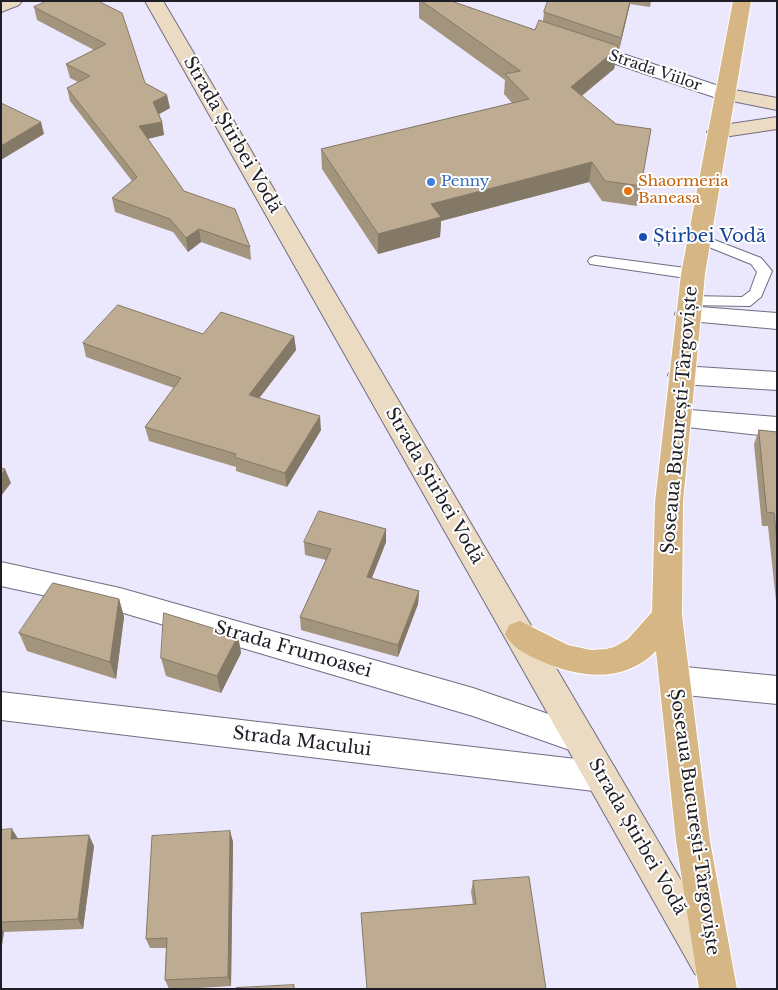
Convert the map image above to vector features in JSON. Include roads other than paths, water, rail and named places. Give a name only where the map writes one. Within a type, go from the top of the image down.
[{"type":"main road","points":[[1,7],[13,1]]},
{"type":"main road","name":"Strada Știrbei Vodă","points":[[154,1],[581,740],[716,980]]},
{"type":"main road","name":"Șoseaua București-Târgoviște","points":[[716,980],[693,841],[667,615],[669,502],[690,296],[717,132],[742,1]]},
{"type":"main road","name":"Strada Viilor","points":[[724,94],[777,104]]},
{"type":"main road","points":[[717,132],[777,123]]},
{"type":"main road","points":[[520,634],[544,650],[573,660],[607,664],[634,653],[652,635],[667,615]]},
{"type":"street","name":"Strada Viilor","points":[[568,42],[724,94]]},
{"type":"street","points":[[690,296],[777,320]]},
{"type":"street","points":[[681,375],[777,380]]},
{"type":"street","points":[[678,418],[777,427]]},
{"type":"street","name":"Strada Frumoasei","points":[[1,574],[120,600],[473,702],[581,740]]},
{"type":"street","points":[[675,680],[777,690]]},
{"type":"street","name":"Strada Macului","points":[[1,706],[602,777]]},
{"type":"lane","points":[[595,261],[690,296],[746,302],[756,294],[765,271],[756,262],[699,238]]},
{"type":"place","name":"Penny","points":[[431,182]]},
{"type":"place","name":"Shaormeria Baneasa","points":[[628,191]]},
{"type":"place","name":"Știrbei Vodă","points":[[643,237]]}]
